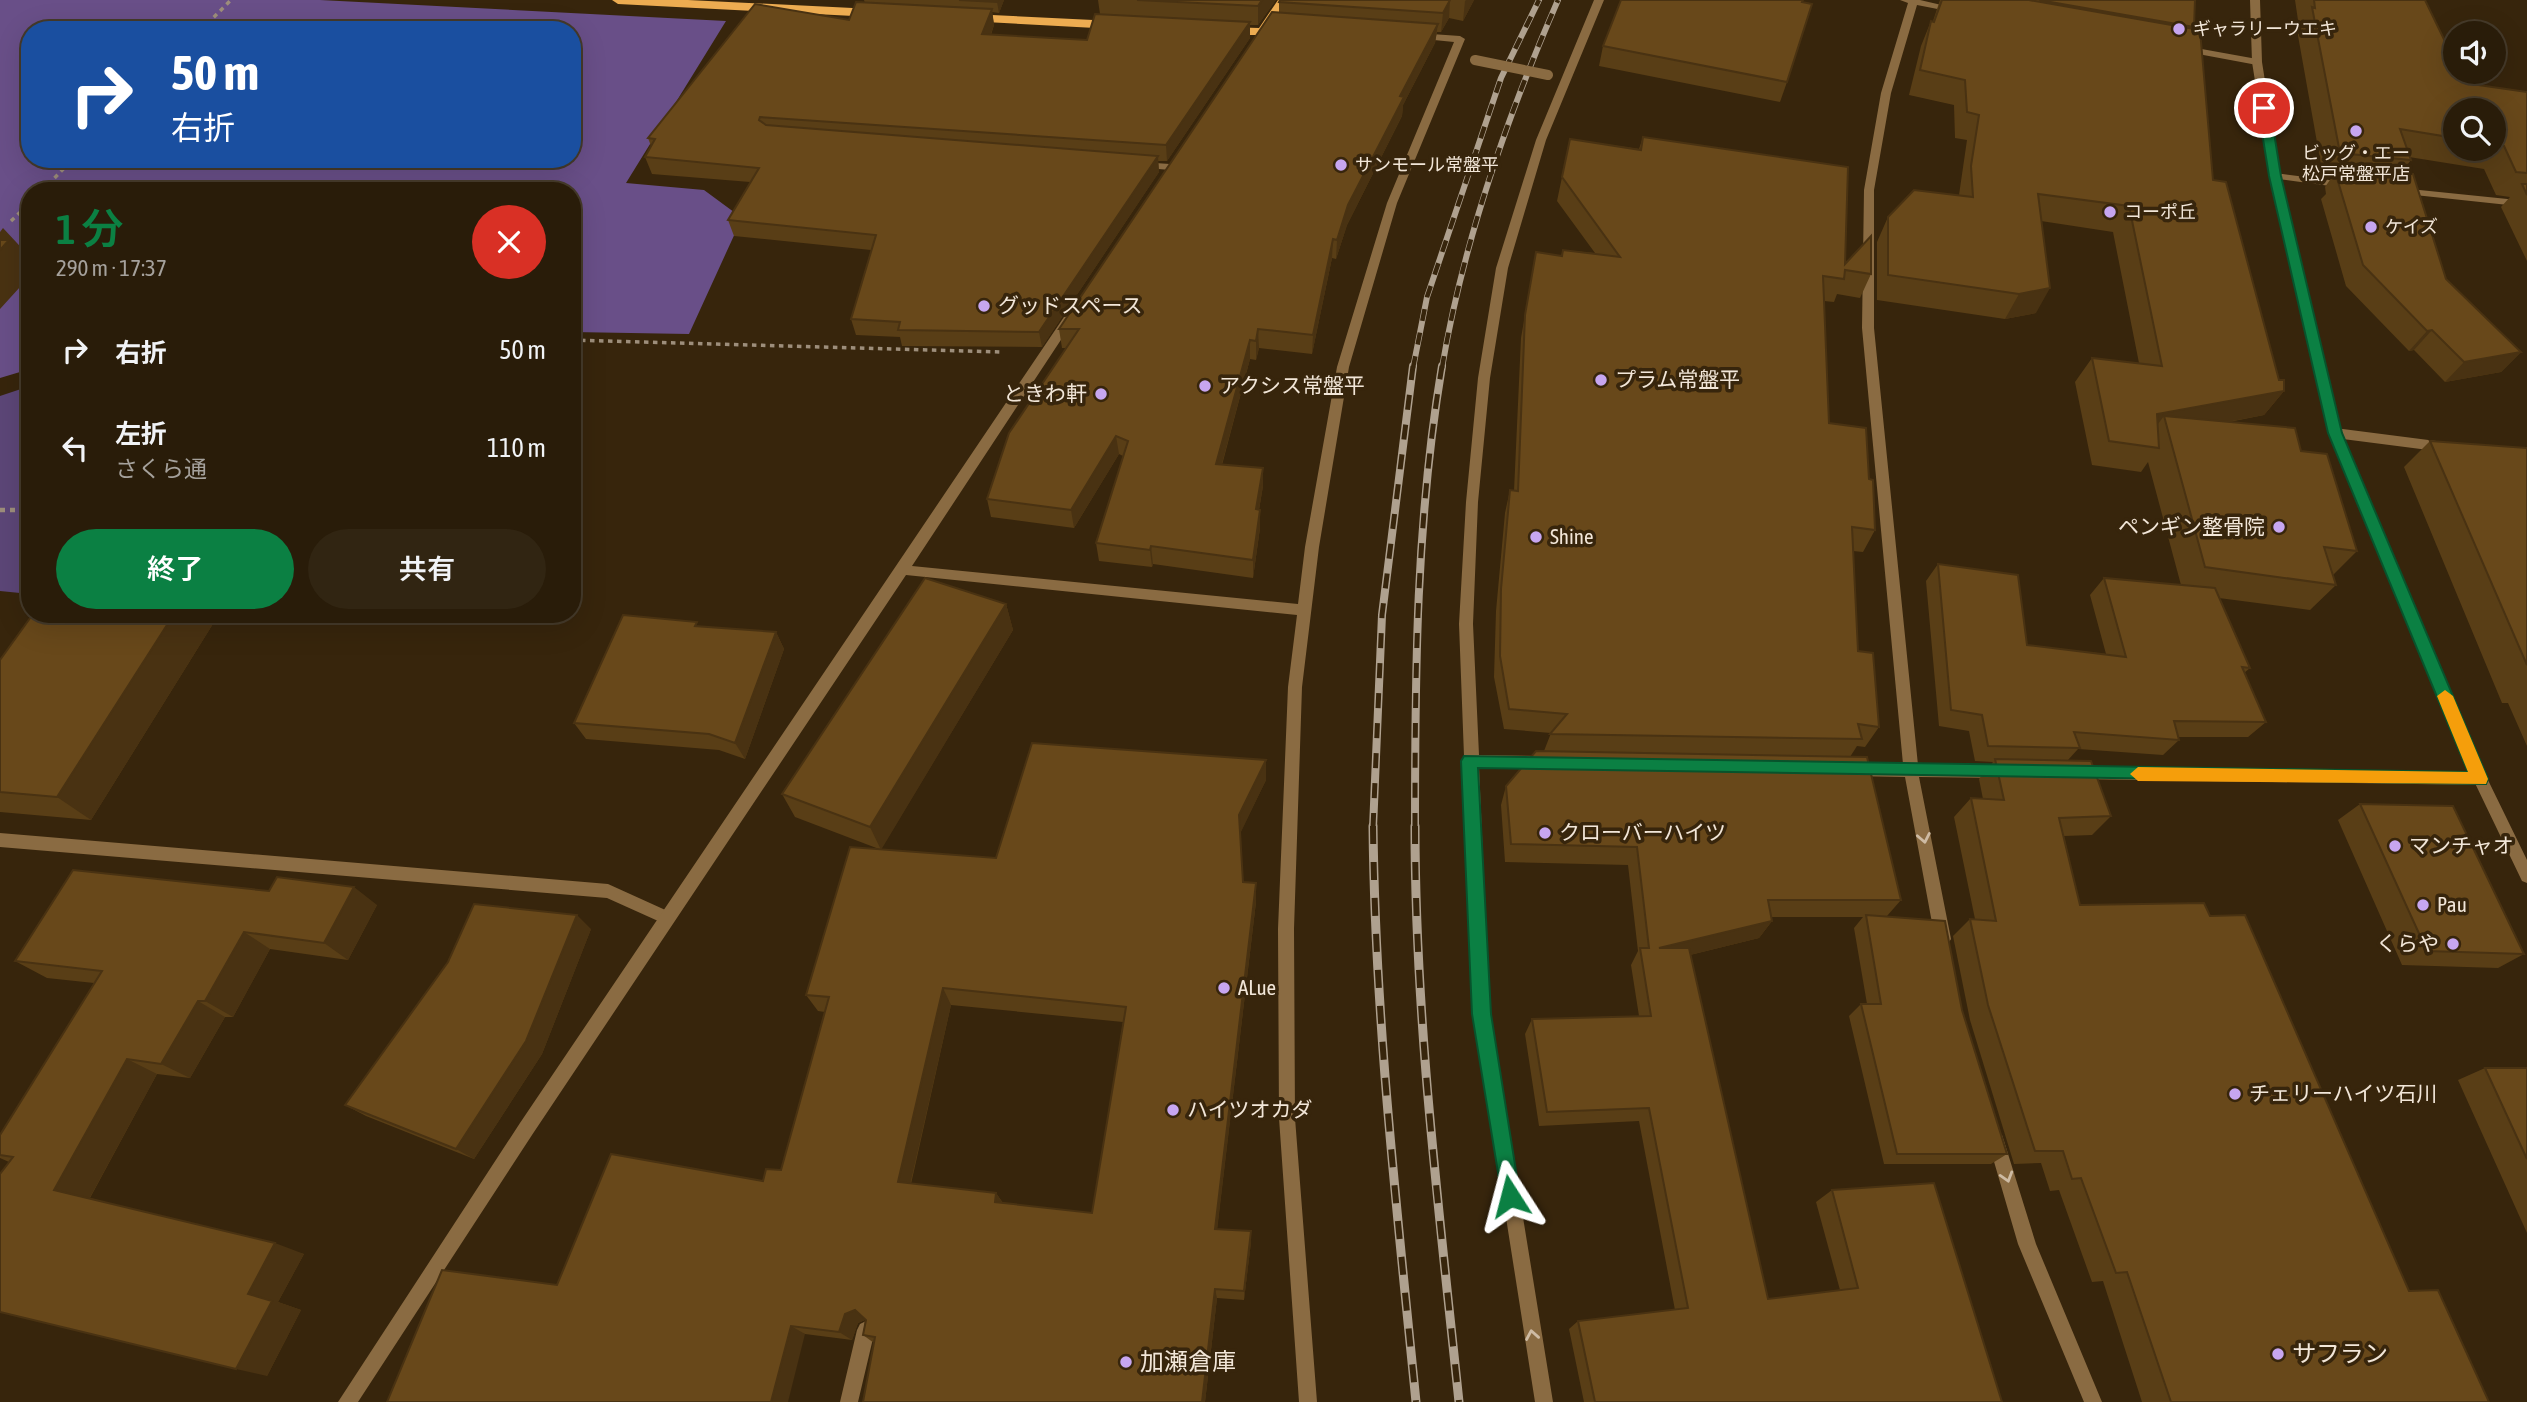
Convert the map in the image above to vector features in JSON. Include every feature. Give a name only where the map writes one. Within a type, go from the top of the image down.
[{"type":"main road","points":[[618,0],[888,14]]},
{"type":"main road","points":[[1208,30],[1263,29],[1284,0]]},
{"type":"main road","points":[[956,18],[1131,26]]},
{"type":"street","points":[[1544,1402],[1482,1014],[1469,761],[1466,624],[1472,502],[1484,378],[1502,268],[1541,140],[1599,0]]},
{"type":"street","points":[[2255,0],[2256,62],[2275,176],[2335,433],[2480,779],[2527,876]]},
{"type":"street","points":[[1947,955],[1911,771],[1868,314],[1869,190],[1886,93],[1911,1],[1967,11]]},
{"type":"street","points":[[1251,48],[1263,29],[1287,28]]},
{"type":"street","points":[[1308,1402],[1287,1118],[1286,929],[1295,687],[1312,547],[1343,368],[1392,203],[1460,39],[1406,36]]},
{"type":"street","points":[[2179,48],[2256,62]]},
{"type":"street","points":[[1475,60],[1548,75]]},
{"type":"street","points":[[1129,164],[1170,167]]},
{"type":"street","points":[[2275,176],[2353,186]]},
{"type":"street","points":[[2393,190],[2527,204]]},
{"type":"street","points":[[347,1402],[487,1185],[904,570],[1075,308]]},
{"type":"street","points":[[2335,433],[2460,449]]},
{"type":"street","points":[[904,570],[1305,611]]},
{"type":"street","points":[[1469,761],[1566,763]]},
{"type":"street","points":[[1842,769],[2020,772]]},
{"type":"street","points":[[2061,773],[2480,779]]},
{"type":"street","points":[[0,841],[608,891],[667,918]]},
{"type":"street","points":[[1991,1125],[2027,1244],[2093,1402]]},
{"type":"street","points":[[849,1402],[866,1331]]},
{"type":"path","points":[[210,21],[231,0]]},
{"type":"path","points":[[51,182],[64,168]]},
{"type":"path","points":[[11,221],[21,212]]},
{"type":"path","points":[[581,340],[1046,353]]},
{"type":"path","points":[[0,510],[21,510]]},
{"type":"shaded area","points":[[0,0],[320,0],[726,21],[626,183],[704,190],[742,218],[689,334],[581,332],[581,182],[21,182],[21,372],[0,378]]},
{"type":"shaded area","points":[[21,389],[21,593],[0,591],[0,396]]},
{"type":"building","points":[[959,0],[998,0],[997,2]]},
{"type":"building","points":[[1137,0],[1262,0],[1258,6]]},
{"type":"building","points":[[1450,0],[1443,13],[1279,2]]},
{"type":"building","points":[[1621,0],[1803,0],[1802,2],[1812,4],[1787,82],[1603,46]]},
{"type":"building","points":[[1942,0],[2029,0],[2200,30],[2213,180],[2226,182],[2279,380],[2284,380],[2284,391],[2157,414],[2159,448],[2109,441],[2092,358],[2162,366],[2129,206],[2038,194],[2050,288],[2019,294],[1888,275],[1888,217],[1914,190],[1973,197],[1971,166],[1979,115],[1967,112],[1965,80],[1920,70],[1931,21],[1934,22]]},
{"type":"building","points":[[2039,0],[2195,0],[2194,27]]},
{"type":"building","points":[[2314,0],[2425,0],[2443,37],[2443,84],[2472,84],[2527,92],[2527,173],[2516,172],[2506,150],[2506,98],[2443,98],[2443,136],[2400,129],[2411,160],[2340,153],[2312,7],[2315,8]]},
{"type":"building","points":[[856,2],[992,9],[982,34],[1087,40],[1095,14],[1250,22],[1166,145],[760,117],[759,120],[766,125],[1158,156],[1039,332],[898,330],[900,322],[851,319],[876,235],[728,220],[759,168],[645,157],[655,139],[648,138],[755,4],[849,20]]},
{"type":"building","points":[[1272,12],[1438,24],[1348,205],[1337,240],[1333,239],[1313,335],[1258,329],[1256,341],[1250,340],[1216,464],[1263,468],[1256,509],[1260,510],[1253,560],[1151,546],[1150,550],[1096,543],[1128,441],[1116,436],[1071,510],[987,499],[1009,433],[1079,329],[1059,329]]},
{"type":"building","points":[[1643,137],[1848,167],[1845,264],[1871,236],[1871,274],[1845,270],[1844,279],[1823,276],[1829,423],[1866,428],[1869,479],[1873,480],[1875,530],[1852,527],[1858,651],[1873,653],[1879,727],[1858,724],[1862,739],[1550,734],[1567,714],[1509,709],[1500,656],[1501,589],[1510,490],[1518,491],[1525,315],[1536,252],[1562,256],[1563,250],[1620,257],[1562,177],[1570,139],[1641,150]]},
{"type":"building","points":[[2340,166],[2413,174],[2446,279],[2521,352],[2464,362],[2432,330],[2427,331],[2363,265],[2337,178],[2342,179]]},
{"type":"building","points":[[0,240],[9,240],[0,250]]},
{"type":"building","points":[[2164,416],[2295,428],[2301,451],[2327,454],[2357,551],[2324,547],[2336,585],[2205,567]]},
{"type":"building","points":[[2430,441],[2527,448],[2527,665]]},
{"type":"building","points":[[1938,564],[2018,575],[2027,645],[2126,657],[2104,578],[2215,588],[2250,668],[2242,667],[2266,722],[2174,721],[2179,740],[2074,732],[2080,748],[1988,746],[1982,715],[1951,710]]},
{"type":"building","points":[[925,578],[1006,604],[870,827],[782,794]]},
{"type":"building","points":[[623,615],[697,622],[695,626],[776,632],[735,743],[709,734],[574,723]]},
{"type":"building","points":[[27,623],[168,623],[57,797],[0,792],[0,660]]},
{"type":"building","points":[[1032,743],[1266,760],[1239,815],[1243,882],[1256,883],[1215,1229],[1251,1231],[1244,1291],[1215,1289],[1202,1402],[863,1402],[875,1337],[863,1335],[866,1320],[855,1310],[845,1314],[839,1332],[791,1326],[771,1402],[387,1402],[442,1270],[557,1285],[611,1154],[763,1181],[766,1169],[781,1170],[829,997],[806,995],[850,847],[996,858]],"holes":[[[943,988],[1126,1007],[1092,1213],[995,1202],[996,1193],[898,1182]]]},
{"type":"building","points":[[1536,751],[1867,757],[1901,900],[1768,900],[1772,921],[1659,948],[1689,948],[1768,1299],[1858,1288],[1832,1190],[1934,1183],[2002,1402],[1595,1402],[1578,1321],[1688,1308],[1649,1108],[1547,1112],[1532,1019],[1651,1016],[1640,948],[1649,948],[1637,847],[1511,844],[1506,786]]},
{"type":"building","points":[[1995,759],[2091,761],[2111,816],[2059,818],[2080,905],[2204,903],[2210,916],[2245,915],[2409,1291],[2438,1290],[2489,1402],[2171,1402],[2127,1272],[2116,1273],[2081,1178],[2072,1179],[2063,1151],[2035,1151],[1988,1005],[1970,919],[1996,921],[1971,798],[2004,800]]},
{"type":"building","points":[[2360,804],[2453,806],[2524,954],[2427,951]]},
{"type":"building","points":[[73,870],[269,891],[277,877],[354,887],[324,943],[244,932],[205,1001],[198,1001],[161,1064],[127,1059],[54,1190],[275,1243],[248,1294],[272,1301],[236,1369],[0,1312],[0,1174],[13,1157],[0,1155],[0,1135],[102,971],[15,961]]},
{"type":"building","points":[[474,904],[577,915],[526,1041],[456,1149],[345,1105],[448,962]]},
{"type":"building","points":[[1866,915],[1945,921],[1962,1010],[2007,1154],[1897,1154],[1861,1004],[1881,1004]]},
{"type":"building","points":[[2485,1068],[2527,1068],[2527,1159]]},
{"type":"railway","points":[[1413,368],[1427,297],[1501,78],[1539,0]]},
{"type":"railway","points":[[1442,368],[1474,227],[1521,89],[1558,0]]},
{"type":"railway","points":[[1373,827],[1382,615],[1413,366]]},
{"type":"railway","points":[[1415,827],[1417,654],[1422,539],[1433,424],[1442,366]]},
{"type":"railway","points":[[1373,827],[1382,1042],[1416,1402]]},
{"type":"railway","points":[[1415,827],[1424,1042],[1459,1402]]},
{"type":"slow traffic","points":[[2138,774],[2480,779],[2445,696]]},
{"type":"place","name":"ギャラリーウエキ","points":[[2179,29]]},
{"type":"place","name":"ビッグ・エー 松戸常盤平店","points":[[2356,131]]},
{"type":"place","name":"サンモール常盤平","points":[[1341,165]]},
{"type":"place","name":"コーポ丘","points":[[2110,212]]},
{"type":"place","name":"ケイズ","points":[[2371,227]]},
{"type":"place","name":"グッドスペース","points":[[984,306]]},
{"type":"place","name":"プラム常盤平","points":[[1601,380]]},
{"type":"place","name":"アクシス常盤平","points":[[1205,386]]},
{"type":"place","name":"ときわ軒","points":[[1101,394]]},
{"type":"place","name":"ペンギン整骨院","points":[[2279,527]]},
{"type":"place","name":"Shine","points":[[1536,537]]},
{"type":"place","name":"クローバーハイツ","points":[[1545,833]]},
{"type":"place","name":"マンチャオ","points":[[2395,846]]},
{"type":"place","name":"Pau","points":[[2423,905]]},
{"type":"place","name":"くらや","points":[[2453,944]]},
{"type":"place","name":"ALue","points":[[1224,988]]},
{"type":"place","name":"チェリーハイツ石川","points":[[2235,1094]]},
{"type":"place","name":"ハイツオカダ","points":[[1173,1110]]},
{"type":"place","name":"サフラン","points":[[2278,1354]]},
{"type":"place","name":"加瀬倉庫","points":[[1126,1362]]},
{"type":"route","points":[[1510,1196],[1482,1014],[1469,761],[2480,779],[2335,433],[2298,284],[2264,108]]}]
